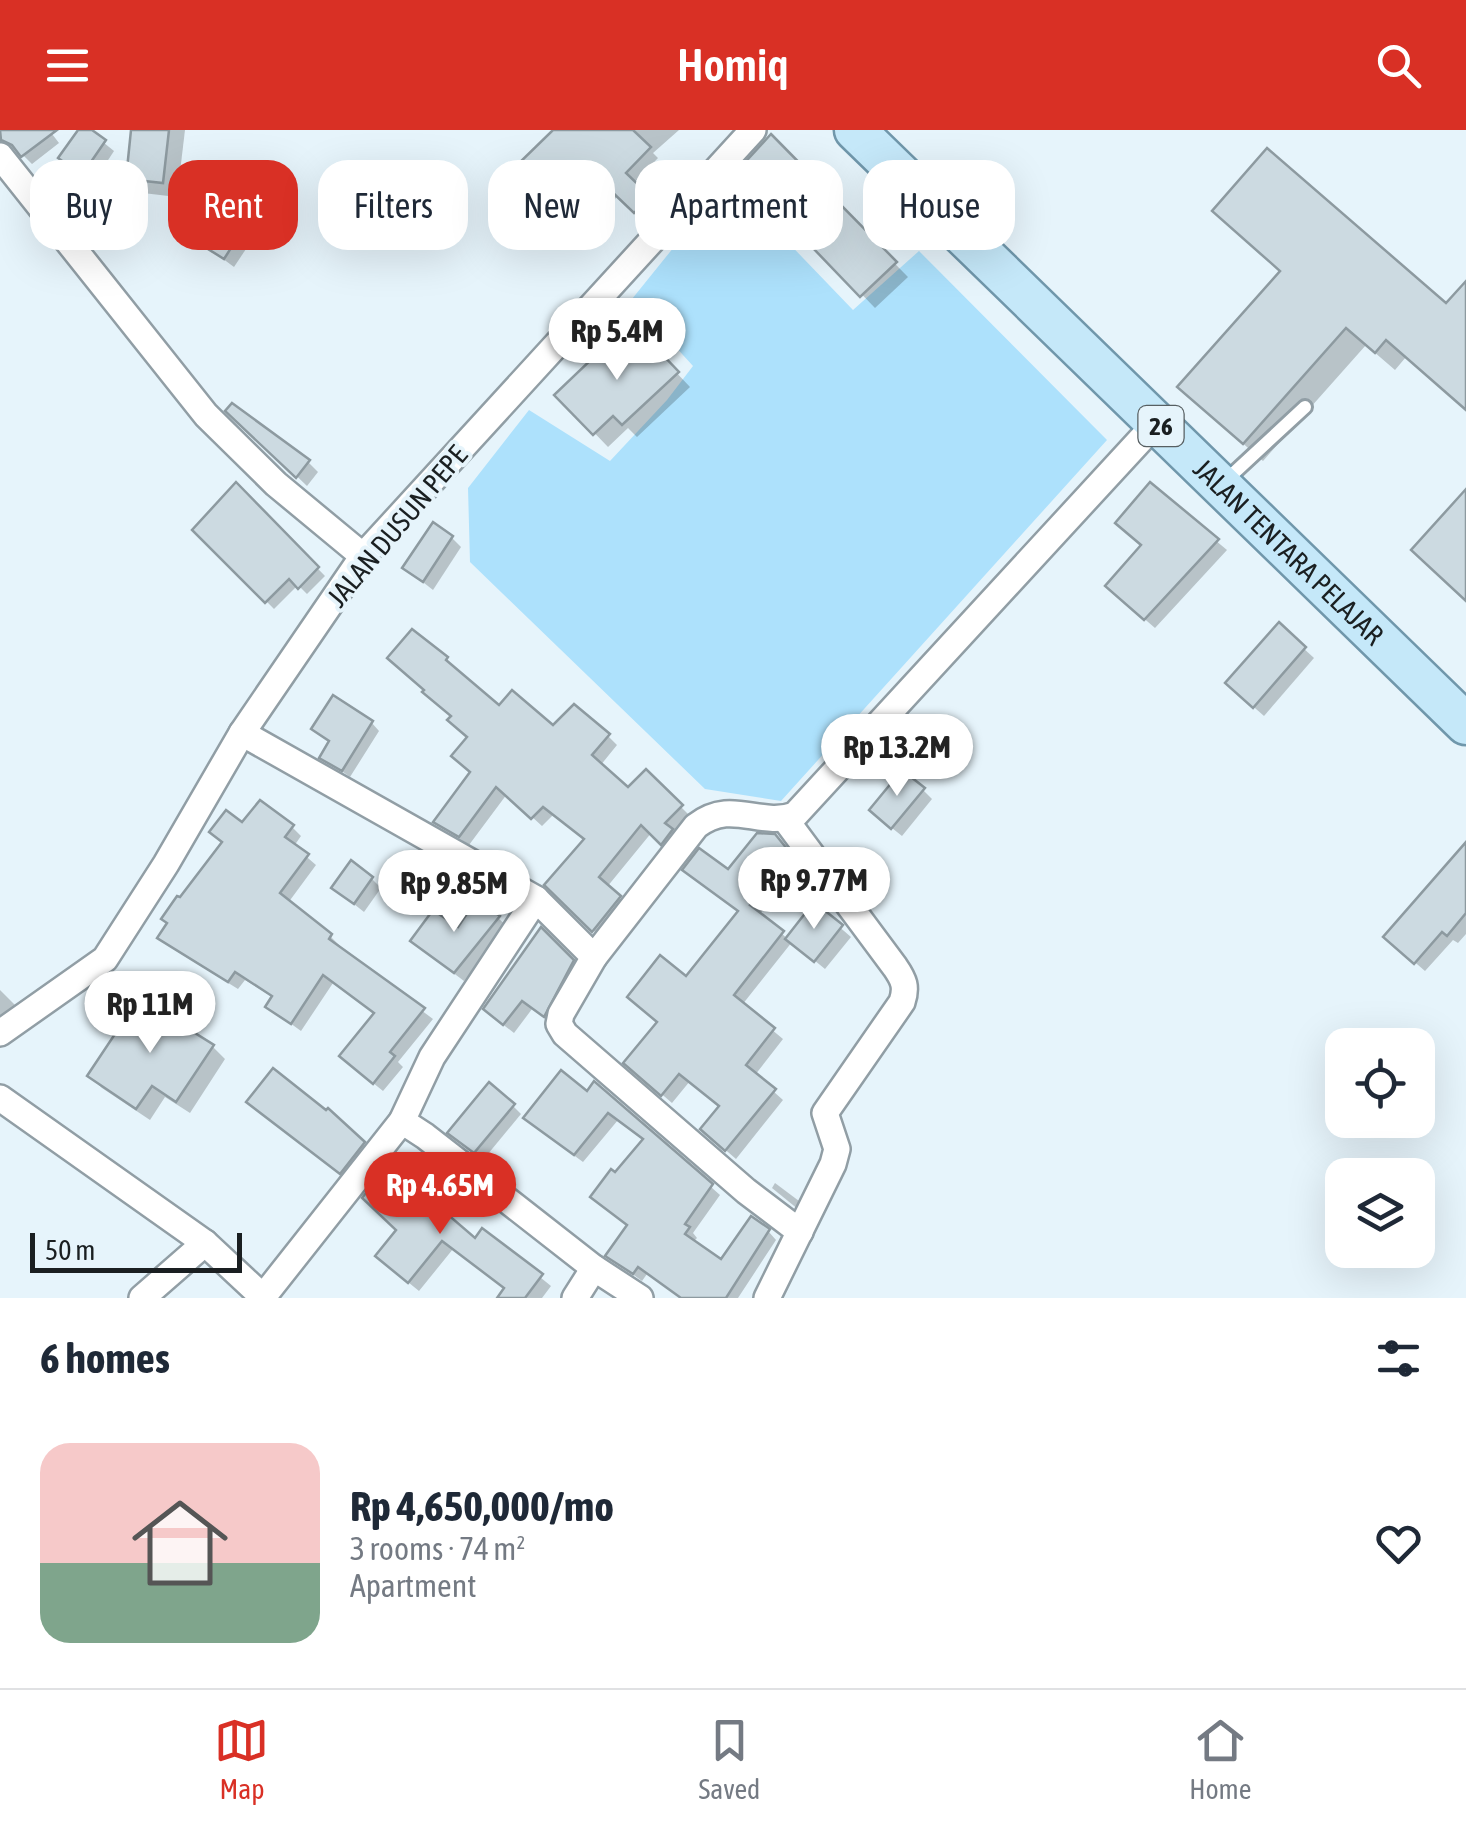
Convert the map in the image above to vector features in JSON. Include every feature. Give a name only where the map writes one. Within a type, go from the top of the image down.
[{"type":"main road","name":"JALAN TENTARA PELAJAR","points":[[855,130],[1466,724]]},
{"type":"street","name":"JALAN DUSUN PEPE","points":[[0,1033],[105,959],[242,733],[363,556],[753,130]]},
{"type":"street","points":[[0,156],[206,415],[276,484],[363,556]]},
{"type":"street","points":[[800,1232],[746,1192],[565,1034],[559,1024],[561,1014],[594,956],[696,826],[707,817],[730,812],[785,819],[795,815],[1157,422]]},
{"type":"street","points":[[242,733],[536,899],[594,956]]},
{"type":"street","points":[[767,1298],[833,1164],[837,1149],[825,1113],[902,1002],[905,992],[904,980],[896,967],[785,819]]},
{"type":"street","points":[[0,1098],[204,1243],[264,1298],[402,1121],[432,1057],[536,899]]},
{"type":"street","points":[[402,1121],[594,1268],[640,1298]]},
{"type":"street","points":[[142,1298],[204,1243]]},
{"type":"street","points":[[575,1298],[594,1268]]},
{"type":"lane","points":[[1222,484],[1305,407]]},
{"type":"shaded area","points":[[672,250],[795,250],[853,310],[919,251],[1107,440],[781,801],[705,789],[470,562],[468,488],[529,410],[610,461],[693,366],[632,299]]},
{"type":"building","points":[[0,130],[57,130],[21,157],[12,145],[1,140]]},
{"type":"building","points":[[78,130],[92,130],[106,140],[92,160],[58,158]]},
{"type":"building","points":[[131,130],[169,130],[163,183],[148,181],[148,160],[128,160]]},
{"type":"building","points":[[553,130],[633,130],[651,147],[626,173],[635,182],[634,213],[615,195],[615,160],[522,160]]},
{"type":"building","points":[[771,134],[797,160],[747,160]]},
{"type":"building","points":[[1267,148],[1446,303],[1466,281],[1466,410],[1386,340],[1375,353],[1346,328],[1243,444],[1177,387],[1280,271],[1212,211]]},
{"type":"building","points":[[843,207],[863,227],[863,250],[885,250],[897,262],[860,297],[815,250],[843,250]]},
{"type":"building","points":[[210,250],[230,250],[224,259]]},
{"type":"building","points":[[636,327],[679,372],[622,425],[613,416],[593,435],[554,395],[598,353],[602,358]]},
{"type":"building","points":[[232,403],[310,460],[296,478],[225,411]]},
{"type":"building","points":[[236,482],[319,567],[298,589],[289,579],[265,603],[192,530]]},
{"type":"building","points":[[1150,482],[1219,539],[1144,620],[1105,586],[1141,545],[1115,523]]},
{"type":"building","points":[[1466,489],[1466,601],[1411,550]]},
{"type":"building","points":[[433,522],[453,536],[423,582],[402,568]]},
{"type":"building","points":[[1279,622],[1306,647],[1253,708],[1225,683]]},
{"type":"building","points":[[412,629],[499,705],[512,690],[553,725],[574,704],[610,734],[592,755],[628,787],[646,769],[683,805],[665,823],[673,829],[661,845],[641,825],[599,877],[621,896],[592,932],[544,885],[584,839],[543,807],[531,819],[496,787],[459,837],[433,822],[470,772],[451,756],[467,737],[447,720],[451,716],[387,658]]},
{"type":"building","points":[[333,695],[373,721],[342,771],[319,758],[329,741],[311,729]]},
{"type":"building","points":[[902,770],[925,788],[891,829],[869,810]]},
{"type":"building","points":[[260,800],[294,825],[285,837],[309,854],[280,893],[332,934],[329,939],[425,1008],[390,1052],[395,1056],[373,1084],[339,1056],[374,1013],[323,975],[291,1024],[265,1007],[272,996],[235,972],[228,982],[157,938],[167,923],[161,919],[222,842],[209,832],[226,810],[242,822]]},
{"type":"building","points":[[757,833],[775,834],[792,855],[750,905],[784,931],[734,995],[775,1028],[746,1065],[776,1089],[725,1151],[700,1129],[719,1106],[679,1074],[661,1096],[623,1063],[657,1022],[627,997],[660,955],[686,976],[738,911],[682,870],[699,848],[728,869]]},
{"type":"building","points":[[1466,842],[1466,913],[1447,936],[1442,932],[1414,964],[1383,937]]},
{"type":"building","points":[[351,860],[373,877],[354,904],[331,888]]},
{"type":"building","points":[[476,900],[500,916],[454,973],[410,941],[433,910],[458,927]]},
{"type":"building","points":[[814,902],[843,925],[814,962],[785,939]]},
{"type":"building","points":[[541,927],[574,960],[544,1017],[522,1001],[503,1025],[483,1009]]},
{"type":"building","points":[[139,998],[214,1045],[176,1102],[152,1086],[136,1109],[87,1076]]},
{"type":"building","points":[[273,1068],[328,1108],[365,1142],[340,1174],[246,1102]]},
{"type":"building","points":[[561,1070],[587,1091],[594,1081],[713,1184],[685,1224],[690,1227],[685,1234],[721,1259],[751,1216],[770,1229],[726,1298],[681,1298],[638,1267],[633,1274],[605,1256],[627,1225],[590,1197],[611,1169],[615,1172],[643,1139],[608,1113],[574,1155],[523,1118]]},
{"type":"building","points":[[489,1082],[515,1104],[474,1153],[447,1133]]},
{"type":"building","points":[[389,1164],[475,1238],[482,1228],[543,1274],[525,1298],[497,1298],[504,1288],[442,1241],[408,1283],[375,1256],[396,1230],[362,1198]]}]
